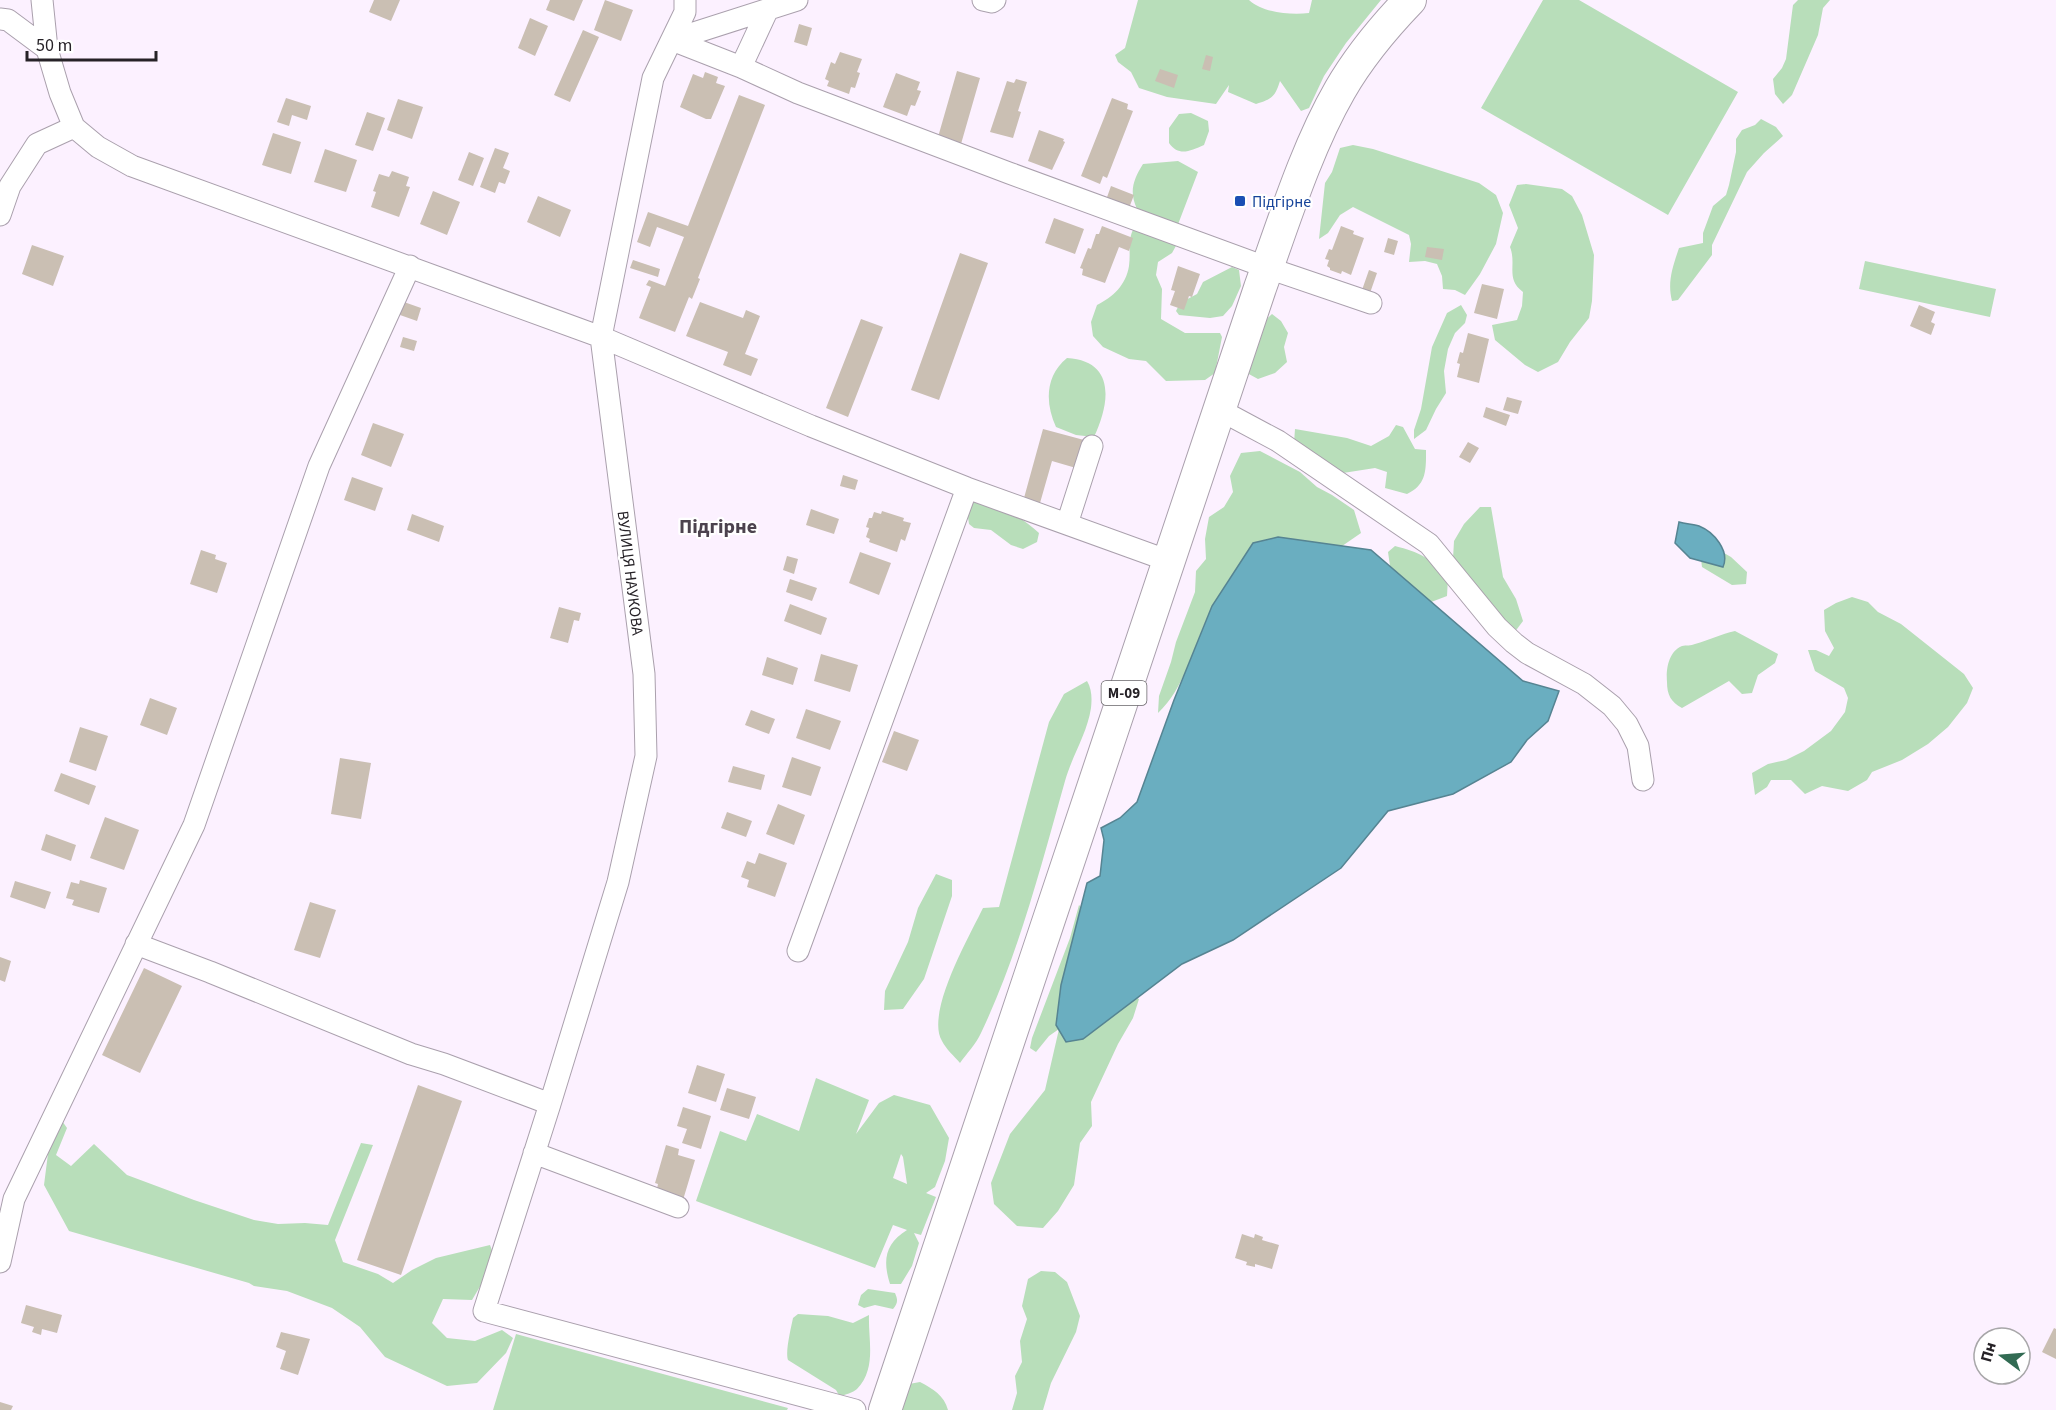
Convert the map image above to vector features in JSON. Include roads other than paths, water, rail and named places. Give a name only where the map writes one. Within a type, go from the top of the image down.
[{"type":"highway","name":"М-09","points":[[885,1410],[1268,268],[1321,128],[1341,89],[1384,27],[1410,0]]},
{"type":"street","points":[[42,0],[47,49],[60,93],[74,127],[98,147],[132,166],[601,337],[811,426],[967,488],[1168,561]]},
{"type":"street","name":"ВУЛИЦЯ НАУКОВА","points":[[685,0],[684,12],[653,78],[601,337],[644,674],[646,756],[618,882],[484,1311],[855,1410]]},
{"type":"street","points":[[672,40],[797,0]]},
{"type":"street","points":[[983,0],[992,2],[995,0]]},
{"type":"street","points":[[741,68],[768,9]]},
{"type":"street","points":[[0,19],[8,20],[47,49]]},
{"type":"street","points":[[672,40],[798,93],[1268,268],[1371,303]]},
{"type":"street","points":[[0,215],[10,186],[37,144],[74,127]]},
{"type":"street","points":[[0,1262],[7,1197],[194,825],[319,466],[410,266]]},
{"type":"street","points":[[1220,410],[1278,441],[1429,544],[1497,627],[1514,643],[1527,653],[1584,684],[1612,706],[1626,724],[1638,746],[1643,780]]},
{"type":"street","points":[[1067,524],[1092,446]]},
{"type":"street","points":[[798,951],[967,488]]},
{"type":"street","points":[[136,944],[411,1054],[550,1104]]},
{"type":"street","points":[[534,1153],[678,1207]]},
{"type":"water","points":[[1679,522],[1699,526],[1715,537],[1724,555],[1723,567],[1690,558],[1675,543]]},
{"type":"water","points":[[1278,537],[1371,550],[1523,681],[1559,691],[1548,721],[1527,740],[1511,762],[1453,794],[1388,811],[1341,868],[1233,940],[1182,964],[1083,1039],[1066,1042],[1056,1025],[1061,985],[1087,883],[1100,876],[1104,840],[1101,828],[1120,818],[1137,802],[1174,700],[1212,606],[1253,543]]},
{"type":"place","name":"Підгірне","points":[[1240,201]]},
{"type":"district","name":"Підгірне","points":[[718,526]]}]
